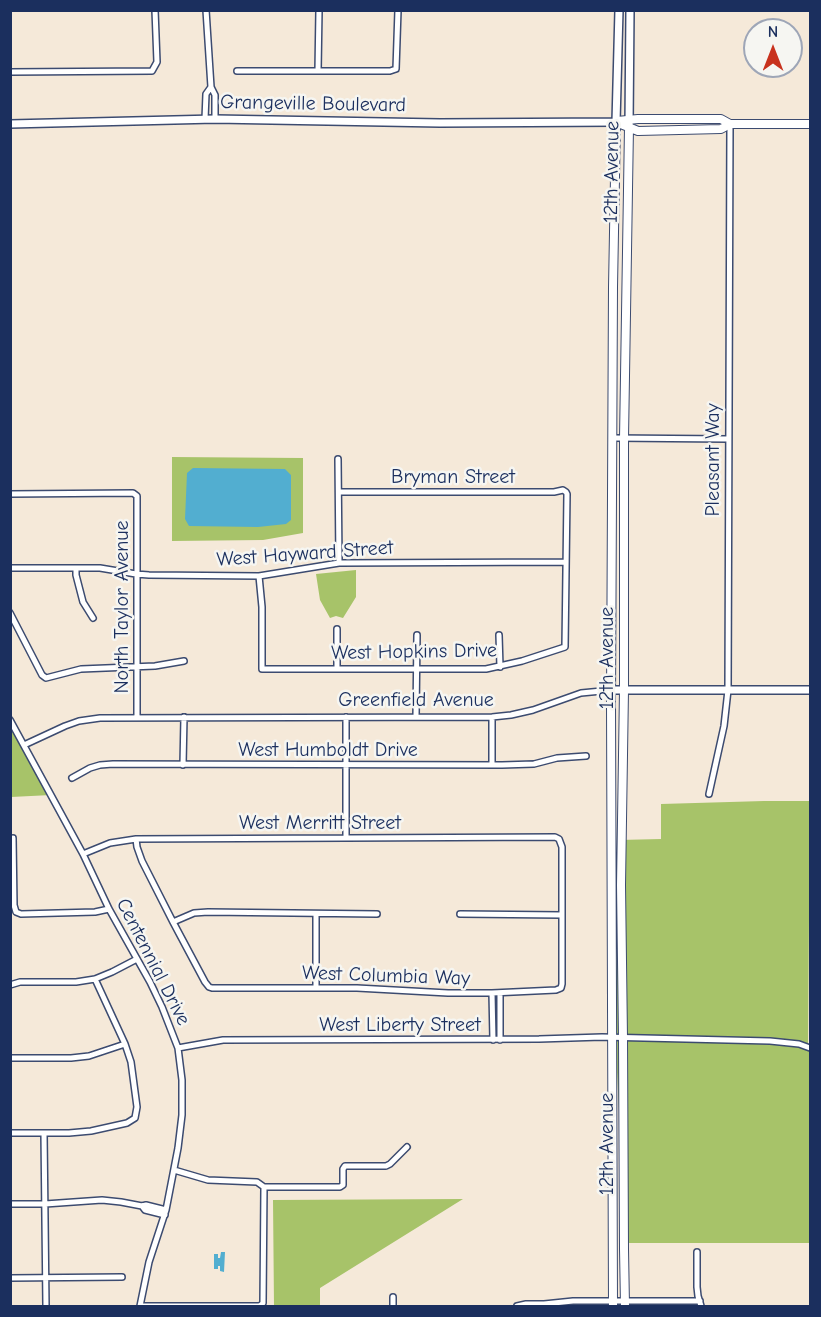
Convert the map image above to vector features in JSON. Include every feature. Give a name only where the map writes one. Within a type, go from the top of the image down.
[{"type":"main road","points":[[616,122],[629,124],[638,131],[721,129],[730,124],[810,124]]},
{"type":"main road","name":"12th Avenue","points":[[613,1304],[613,276],[616,122]]},
{"type":"main road","name":"12th Avenue","points":[[625,1304],[621,885],[629,124]]},
{"type":"main road","points":[[614,1206],[619,1218],[620,1245],[624,1250]]},
{"type":"street","points":[[10,72],[152,71],[157,62],[155,10]]},
{"type":"street","points":[[206,10],[211,87],[215,95],[215,119]]},
{"type":"street","points":[[318,71],[319,10]]},
{"type":"street","points":[[237,71],[390,71],[396,69],[398,10]]},
{"type":"street","name":"12th Avenue","points":[[616,122],[618,10]]},
{"type":"street","name":"12th Avenue","points":[[629,124],[630,10]]},
{"type":"street","points":[[206,119],[206,94],[211,87]]},
{"type":"street","name":"Grangeville Boulevard","points":[[10,124],[206,119],[440,123],[616,122]]},
{"type":"street","name":"Pleasant Way","points":[[709,794],[724,726],[728,690],[730,124]]},
{"type":"street","points":[[614,438],[728,439]]},
{"type":"street","points":[[338,459],[339,563]]},
{"type":"street","name":"Bryman Street","points":[[339,492],[554,492],[562,490],[567,494],[566,562]]},
{"type":"street","name":"North Taylor Avenue","points":[[10,494],[133,493],[137,496],[137,717]]},
{"type":"street","name":"West Hayward Street","points":[[10,568],[100,568],[136,574],[259,576],[339,563],[566,562]]},
{"type":"street","name":"West Hopkins Drive","points":[[259,576],[262,607],[262,669],[486,669],[500,667],[565,647],[566,562]]},
{"type":"street","points":[[76,568],[83,602],[93,618]]},
{"type":"street","points":[[10,613],[42,675],[46,678],[81,669],[155,666],[184,661]]},
{"type":"street","points":[[337,629],[337,669]]},
{"type":"street","points":[[416,717],[417,635]]},
{"type":"street","points":[[499,635],[500,667]]},
{"type":"street","name":"Greenfield Avenue","points":[[24,744],[79,721],[100,718],[492,717],[533,710],[581,693],[612,690],[810,690]]},
{"type":"street","points":[[183,717],[183,765]]},
{"type":"street","points":[[346,717],[346,838]]},
{"type":"street","points":[[492,717],[492,765]]},
{"type":"street","name":"Centennial Drive","points":[[10,720],[150,982],[178,1048],[182,1080],[182,1114],[174,1170],[165,1212],[149,1262],[140,1306]]},
{"type":"street","name":"West Humboldt Drive","points":[[72,778],[100,765],[492,765],[534,764],[557,758],[586,756]]},
{"type":"street","name":"West Merritt Street","points":[[83,854],[110,843],[136,838],[551,837],[559,839],[562,847],[562,915]]},
{"type":"street","points":[[14,838],[14,905],[18,914],[94,912],[109,909]]},
{"type":"street","points":[[136,838],[142,861],[172,921],[208,912],[377,914]]},
{"type":"street","points":[[316,914],[316,988]]},
{"type":"street","points":[[460,914],[562,915]]},
{"type":"street","name":"West Columbia Way","points":[[172,921],[209,987],[357,988],[448,993],[500,993],[550,991],[561,988],[563,980],[562,915]]},
{"type":"street","points":[[10,985],[20,982],[76,982],[95,979],[137,960]]},
{"type":"street","points":[[10,1133],[91,1131],[127,1123],[135,1118],[137,1107],[131,1062],[95,979]]},
{"type":"street","points":[[492,993],[496,1040]]},
{"type":"street","points":[[496,1040],[500,993]]},
{"type":"street","name":"West Liberty Street","points":[[178,1048],[223,1040],[623,1038],[770,1041],[799,1044],[810,1048]]},
{"type":"street","points":[[10,1058],[89,1056],[125,1044]]},
{"type":"street","points":[[44,1133],[46,1306]]},
{"type":"street","points":[[174,1170],[208,1180],[257,1182],[264,1187],[340,1187],[343,1185],[345,1166],[386,1166],[407,1147]]},
{"type":"street","points":[[140,1306],[262,1306],[264,1187]]},
{"type":"street","points":[[10,1204],[102,1200],[142,1206],[146,1204],[165,1212]]},
{"type":"street","points":[[517,1306],[521,1304],[553,1305],[573,1301],[613,1304],[700,1304],[697,1287],[697,1252]]},
{"type":"street","points":[[10,1278],[122,1277]]},
{"type":"street","points":[[393,1297],[393,1306]]},
{"type":"green space","points":[[172,457],[303,458],[303,533],[263,540],[172,541]]},
{"type":"green space","points":[[356,570],[356,597],[343,618],[336,616],[330,618],[320,600],[316,574]]},
{"type":"green space","points":[[10,720],[51,795],[11,797]]},
{"type":"green space","points":[[810,801],[808,1047],[810,1048],[810,1243],[626,1243],[615,1034],[619,840],[661,839],[661,804]]},
{"type":"green space","points":[[463,1199],[320,1288],[320,1306],[274,1306],[273,1200]]},
{"type":"water","points":[[193,468],[285,469],[291,475],[291,520],[286,524],[258,527],[189,526],[185,519],[187,473]]},
{"type":"water","points":[[221,1252],[225,1252],[224,1272],[220,1271],[220,1266],[214,1269],[214,1254],[218,1254],[220,1258]]}]
